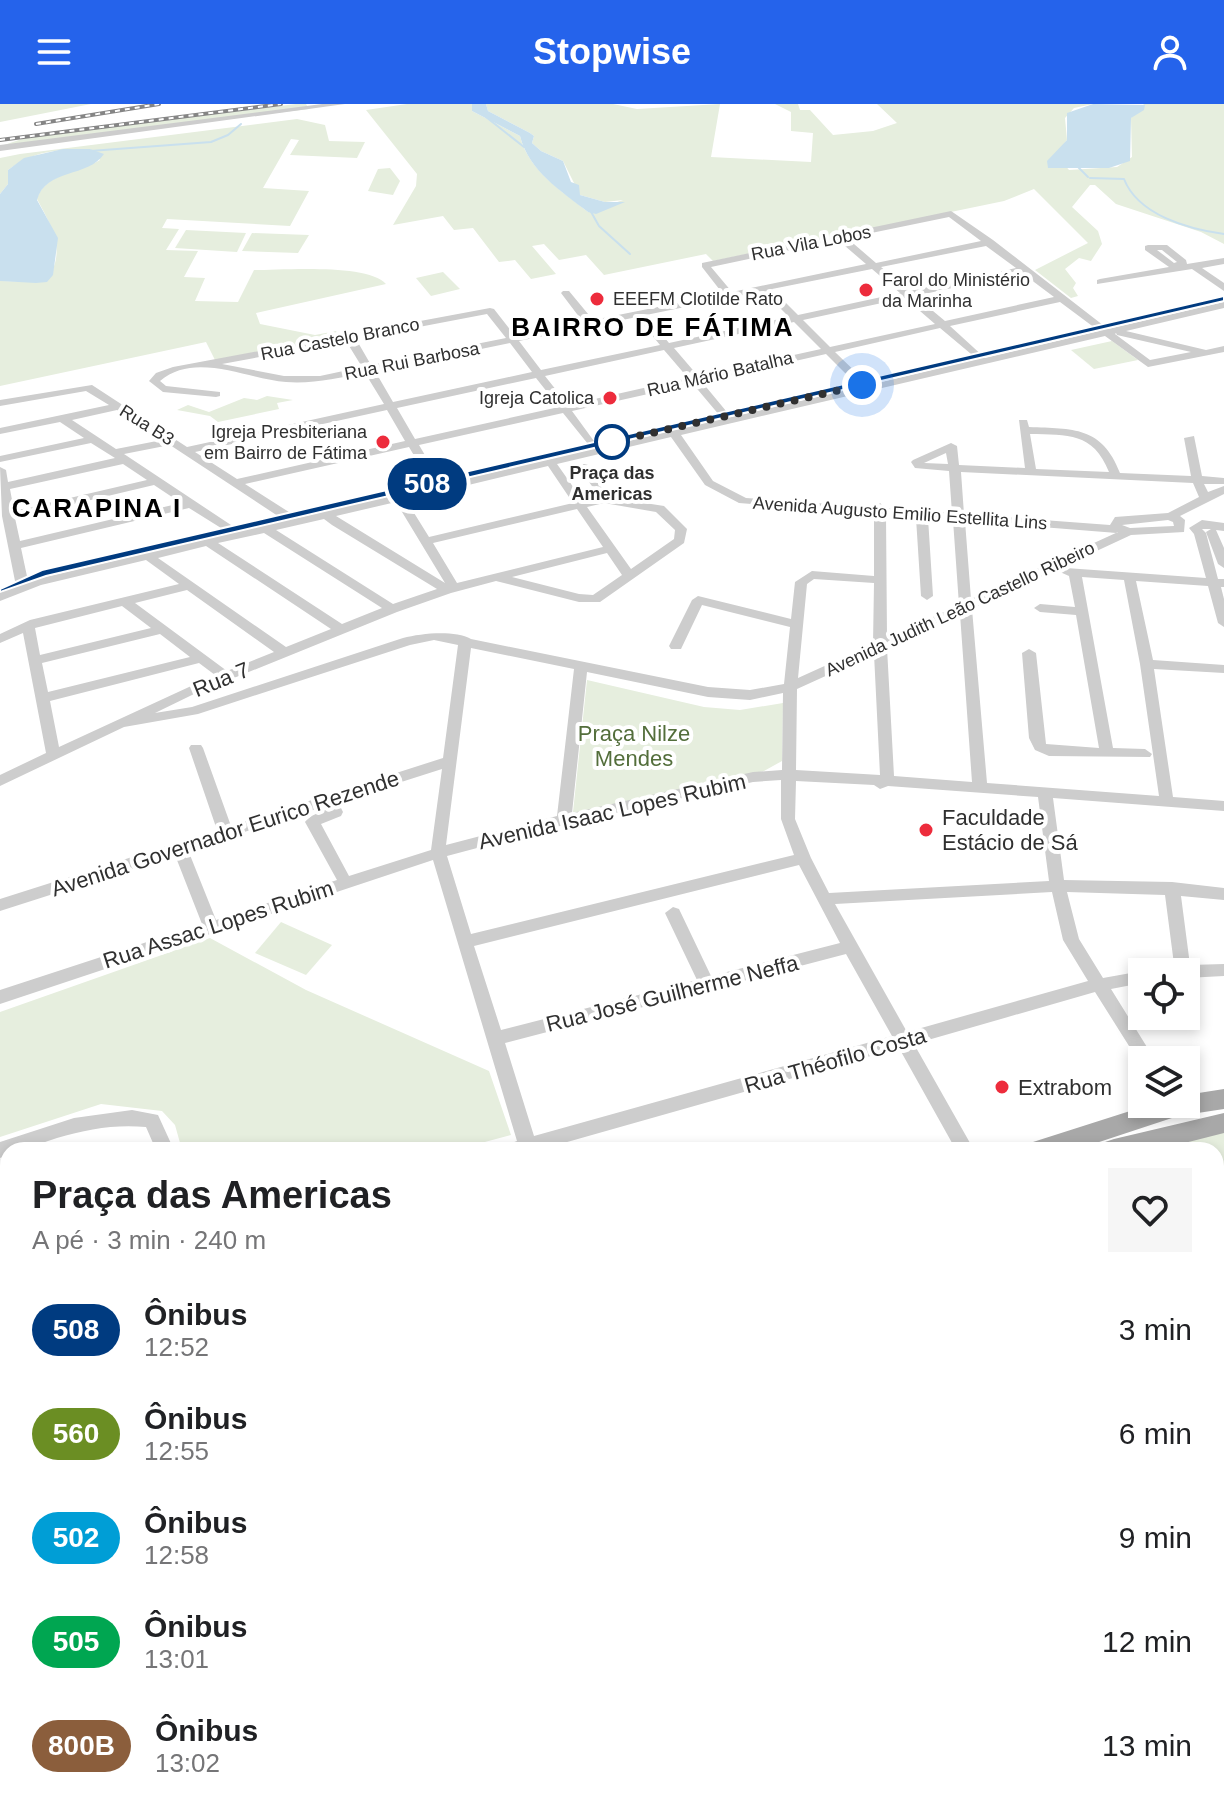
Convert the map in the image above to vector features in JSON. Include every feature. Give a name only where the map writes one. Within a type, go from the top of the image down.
[{"type":"main road","points":[[1200,1102],[1224,1099]]},
{"type":"main road","points":[[1066,1142],[1138,1118]]},
{"type":"main road","points":[[1147,1142],[1224,1123]]},
{"type":"street","points":[[0,148],[341,104]]},
{"type":"street","name":"Rua Vila Lobos","points":[[730,296],[705,265],[941,215],[957,215],[990,242]]},
{"type":"street","points":[[840,237],[980,357]]},
{"type":"street","points":[[990,242],[1111,330],[1148,364],[1224,349]]},
{"type":"street","name":"Rua Rui Barbosa","points":[[208,364],[302,380],[370,370],[990,242]]},
{"type":"street","points":[[1164,247],[1183,262],[1175,268],[1155,266],[1142,253],[1148,248],[1164,247]]},
{"type":"street","points":[[1100,282],[1224,261]]},
{"type":"street","points":[[1193,266],[1224,288]]},
{"type":"street","points":[[187,450],[1025,269]]},
{"type":"street","points":[[765,288],[865,388]]},
{"type":"street","points":[[566,293],[591,325]]},
{"type":"street","name":"Rua Mário Batalha","points":[[238,482],[1063,298]]},
{"type":"street","points":[[0,589],[266,529],[594,446],[865,388],[1224,302]]},
{"type":"street","name":"Rua Castelo Branco","points":[[216,394],[172,391],[154,383],[160,375],[190,367],[490,311],[514,341]]},
{"type":"street","points":[[640,315],[725,420]]},
{"type":"street","points":[[865,388],[980,357],[1111,330],[1224,358]]},
{"type":"street","points":[[350,338],[437,486]]},
{"type":"street","points":[[514,341],[594,446]]},
{"type":"street","name":"Rua B3","points":[[0,403],[85,387],[238,482],[288,517]]},
{"type":"street","points":[[0,431],[117,407]]},
{"type":"street","points":[[62,418],[230,530]]},
{"type":"street","points":[[145,554],[230,530],[399,498],[437,486],[675,435],[725,420]]},
{"type":"street","points":[[1031,472],[1024,426],[1087,435],[1106,451],[1116,476]]},
{"type":"street","name":"Avenida Augusto Emilio Estellita Lins","points":[[675,435],[698,465],[735,490],[757,497],[880,510],[1121,527]]},
{"type":"street","points":[[1190,438],[1197,480],[1205,498]]},
{"type":"street","points":[[0,459],[93,439]]},
{"type":"street","points":[[22,583],[1,480],[118,456],[173,441]]},
{"type":"street","points":[[980,788],[959,516],[954,468],[951,446],[917,462],[919,466],[954,468],[1031,472],[1224,481]]},
{"type":"street","points":[[551,463],[630,577]]},
{"type":"street","points":[[584,467],[606,499]]},
{"type":"street","points":[[8,516],[156,481]]},
{"type":"street","points":[[1121,527],[1170,516],[1224,489]]},
{"type":"street","points":[[399,498],[451,589]]},
{"type":"street","points":[[426,541],[606,499],[660,509],[675,521],[682,532],[680,540],[602,597],[591,599],[497,577]]},
{"type":"street","points":[[13,546],[192,504]]},
{"type":"street","points":[[880,510],[880,646],[887,781]]},
{"type":"street","name":"Avenida Augusto Emilio Estellita Lins","points":[[880,510],[922,516],[959,516]]},
{"type":"street","points":[[330,511],[451,589]]},
{"type":"street","points":[[922,516],[927,596]]},
{"type":"street","points":[[1170,516],[1180,528]]},
{"type":"street","points":[[1121,527],[1210,531]]},
{"type":"street","name":"Avenida Judith Leão Castello Ribeiro","points":[[123,723],[193,711],[423,637],[465,640],[581,668],[733,695],[763,694],[790,687],[966,608],[1044,571],[1121,527]]},
{"type":"street","points":[[266,529],[392,609]]},
{"type":"street","points":[[1210,531],[1224,564]]},
{"type":"street","points":[[1210,531],[1224,623]]},
{"type":"street","points":[[208,542],[342,630]]},
{"type":"street","name":"Rua 7","points":[[0,781],[225,676],[392,609],[451,589],[609,549]]},
{"type":"street","points":[[145,554],[285,653]]},
{"type":"street","points":[[1044,571],[1218,582]]},
{"type":"street","points":[[1075,572],[1107,753]]},
{"type":"street","points":[[1129,575],[1147,664],[1167,803]]},
{"type":"street","points":[[880,580],[805,577],[799,586],[790,687],[788,819],[803,858],[960,1142]]},
{"type":"street","points":[[0,597],[22,583]]},
{"type":"street","points":[[0,639],[28,625],[188,586]]},
{"type":"street","points":[[676,646],[698,600],[795,624]]},
{"type":"street","points":[[125,602],[225,676]]},
{"type":"street","points":[[1040,608],[1081,611]]},
{"type":"street","points":[[28,625],[54,757]]},
{"type":"street","points":[[36,660],[163,629]]},
{"type":"street","points":[[465,640],[438,853],[521,1142]]},
{"type":"street","points":[[1029,653],[1040,747],[1049,751],[1145,754]]},
{"type":"street","points":[[43,698],[203,658]]},
{"type":"street","points":[[1147,664],[1224,669]]},
{"type":"street","points":[[564,820],[581,668]]},
{"type":"street","points":[[196,748],[226,833]]},
{"type":"street","name":"Avenida Governador Eurico Rezende","points":[[0,905],[450,761]]},
{"type":"street","name":"Avenida Isaac Lopes Rubim","points":[[438,853],[738,780],[787,775],[816,777],[842,788],[867,788],[887,781],[1224,806]]},
{"type":"street","points":[[1045,793],[1057,883],[1071,940],[1138,1046]]},
{"type":"street","points":[[336,812],[312,822],[345,882]]},
{"type":"street","points":[[180,849],[210,925]]},
{"type":"street","name":"Rua Assac Lopes Rubim","points":[[0,997],[210,925],[438,853]]},
{"type":"street","points":[[464,942],[803,858]]},
{"type":"street","points":[[825,899],[1057,883],[1172,888],[1224,894]]},
{"type":"street","points":[[1172,888],[1182,958]]},
{"type":"street","points":[[673,913],[707,984]]},
{"type":"street","name":"Rua José Guilherme Neffa","points":[[493,1039],[851,947]]},
{"type":"street","points":[[1200,971],[1224,970]]},
{"type":"street","name":"Rua Théofilo Costa","points":[[548,1142],[1098,985],[1128,980]]},
{"type":"street","points":[[27,1142],[100,1120],[152,1120],[162,1142]]},
{"type":"green space","points":[[0,104],[91,104],[0,122]]},
{"type":"green space","points":[[306,104],[309,109],[1,146],[25,138]]},
{"type":"green space","points":[[407,104],[472,104],[472,111],[520,136],[538,169],[588,212],[623,200],[605,202],[580,195],[563,161],[541,151],[532,143],[534,136],[488,111],[486,104],[613,104],[637,109],[720,104],[711,157],[811,162],[813,133],[791,131],[791,112],[775,104],[798,104],[800,110],[810,110],[833,135],[873,131],[897,123],[877,104],[1093,104],[1074,108],[1065,118],[1067,140],[1056,154],[1069,170],[1117,167],[1132,157],[1131,118],[1144,104],[1224,104],[1224,244],[1201,232],[1116,204],[1095,185],[1090,185],[1072,207],[1098,231],[1102,244],[1091,261],[1079,258],[1065,269],[1076,283],[1073,288],[1078,296],[1071,298],[1035,270],[1088,243],[1034,189],[1004,201],[713,261],[706,254],[604,275],[586,255],[559,260],[544,244],[532,246],[556,274],[531,279],[515,260],[499,262],[473,228],[454,230],[443,216],[393,225],[416,186],[417,174],[366,110]]},
{"type":"green space","points":[[297,119],[325,125],[329,141],[365,142],[357,158],[290,155],[299,140],[291,139],[263,188],[309,191],[290,226],[167,219],[162,228],[179,229],[166,250],[198,251],[184,277],[205,278],[195,301],[238,302],[254,270],[344,270],[376,277],[386,284],[256,313],[260,324],[315,335],[336,331],[339,336],[215,360],[206,342],[0,386],[0,281],[46,282],[57,250],[52,230],[37,199],[54,179],[100,160],[90,149],[36,155],[8,170],[8,184],[0,194],[0,158]]},
{"type":"green space","points":[[390,168],[400,181],[393,195],[368,191],[378,169]]},
{"type":"green space","points":[[186,230],[246,233],[237,252],[175,248]]},
{"type":"green space","points":[[252,233],[309,235],[298,253],[242,251]]},
{"type":"green space","points":[[443,272],[460,289],[431,296],[416,278]]},
{"type":"green space","points":[[1112,341],[1138,360],[1094,369],[1071,350]]},
{"type":"green space","points":[[267,396],[293,400],[277,403],[279,409],[218,422],[210,416],[177,410],[188,405],[209,412],[244,398],[257,400]]},
{"type":"green space","name":"Praça Nilze Mendes","points":[[587,680],[704,707],[740,710],[783,703],[782,761],[764,771],[583,813],[573,812]]},
{"type":"green space","points":[[281,922],[332,945],[306,975],[255,953]]},
{"type":"green space","points":[[210,938],[306,990],[489,1071],[511,1135],[485,1142],[180,1142],[175,1125],[162,1111],[101,1104],[0,1137],[0,1012]]},
{"type":"green space","points":[[1224,1131],[1224,1142],[1183,1142]]},
{"type":"water","points":[[472,104],[486,104],[488,111],[534,136],[532,143],[541,151],[563,161],[571,182],[579,185],[580,195],[605,202],[625,202],[596,214],[588,212],[538,170],[520,136],[472,111]]},
{"type":"water","points":[[1093,104],[1145,105],[1144,110],[1131,118],[1130,161],[1109,168],[1048,168],[1047,161],[1067,140],[1067,113]]},
{"type":"water","points":[[63,149],[90,149],[104,154],[88,167],[49,183],[37,200],[58,238],[53,275],[47,282],[0,281],[0,194],[8,184],[8,170],[24,158]]},
{"type":"waterway","points":[[486,117],[524,147]]},
{"type":"waterway","points":[[90,151],[211,142],[228,135],[241,124]]},
{"type":"waterway","points":[[1077,166],[1088,177]]},
{"type":"waterway","points":[[1090,178],[1124,179],[1140,202],[1152,211],[1180,224],[1224,234]]},
{"type":"waterway","points":[[590,210],[599,226],[630,254]]},
{"type":"railway","points":[[36,124],[159,104]]},
{"type":"railway","points":[[0,140],[281,104]]},
{"type":"bus line","name":"508","points":[[0,589],[20,579],[1224,299]]},
{"type":"place","name":"Farol do Ministério da Marinha","points":[[866,290]]},
{"type":"place","name":"EEEFM Clotilde Rato","points":[[597,299]]},
{"type":"place","name":"Igreja Catolica","points":[[610,398]]},
{"type":"place","name":"Igreja Presbiteriana em Bairro de Fátima","points":[[383,442]]},
{"type":"place","name":"Praça das Americas","points":[[612,442]]},
{"type":"place","name":"Faculdade Estácio de Sá","points":[[926,830]]},
{"type":"place","name":"Extrabom","points":[[1002,1087]]},
{"type":"district","name":"BAIRRO DE FÁTIMA","points":[[653,327]]},
{"type":"district","name":"CARAPINA I","points":[[97,508]]},
{"type":"route","points":[[612,442],[862,385]]}]
